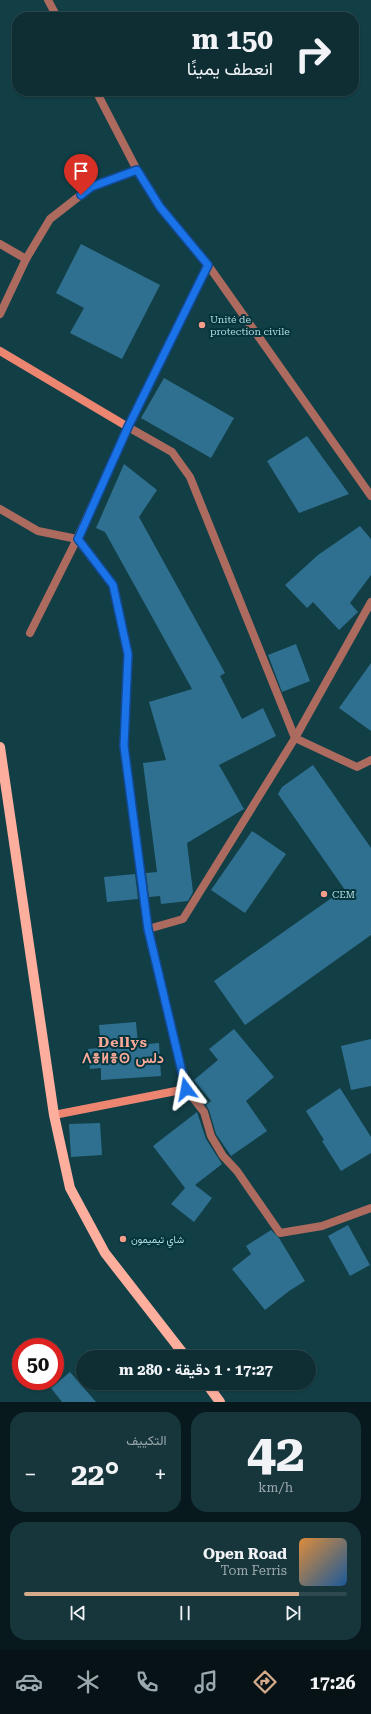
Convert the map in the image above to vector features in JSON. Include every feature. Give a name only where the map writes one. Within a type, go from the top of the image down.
[{"type":"main road","points":[[0,351],[128,427],[78,539],[113,585],[128,654],[124,746],[148,929],[186,1089],[54,1115]]},
{"type":"main road","points":[[0,747],[54,1115],[70,1188],[105,1253],[181,1350]]},
{"type":"main road","points":[[211,1390],[220,1402]]},
{"type":"street","points":[[48,0],[54,12]]},
{"type":"street","points":[[99,96],[137,170],[160,207],[208,265],[371,496]]},
{"type":"street","points":[[0,314],[26,259],[50,219],[91,187],[137,170]]},
{"type":"street","points":[[0,244],[26,259]]},
{"type":"street","points":[[208,265],[128,427],[172,452],[190,477],[295,738],[356,767],[371,760]]},
{"type":"street","points":[[0,509],[38,531],[78,539],[30,633]]},
{"type":"street","points":[[148,929],[183,919],[295,738],[371,602]]},
{"type":"street","points":[[186,1089],[204,1112],[210,1136],[223,1156],[237,1171],[280,1232],[322,1226],[371,1208]]},
{"type":"building","points":[[81,244],[160,285],[122,359],[70,333],[84,308],[56,293]]},
{"type":"building","points":[[164,378],[234,418],[211,458],[141,418]]},
{"type":"building","points":[[307,436],[349,494],[299,513],[267,461]]},
{"type":"building","points":[[124,464],[157,490],[139,517],[225,673],[220,676],[242,719],[263,708],[276,736],[219,765],[244,809],[187,843],[193,892],[188,901],[161,904],[160,896],[149,897],[146,873],[157,872],[143,763],[166,760],[149,702],[192,689],[105,532],[96,528]]},
{"type":"building","points":[[360,526],[371,539],[371,575],[350,603],[358,612],[339,630],[313,602],[307,608],[285,585],[318,555]]},
{"type":"building","points":[[296,644],[310,681],[282,692],[268,655]]},
{"type":"building","points":[[371,663],[371,731],[339,708]]},
{"type":"building","points":[[313,765],[371,848],[371,935],[245,1025],[214,981],[340,892],[352,900],[278,794],[282,787]]},
{"type":"building","points":[[252,831],[286,854],[245,913],[211,890]]},
{"type":"building","points":[[135,874],[138,899],[107,902],[104,877]]},
{"type":"building","points":[[136,1022],[138,1045],[159,1043],[161,1076],[101,1080],[101,1068],[90,1069],[88,1049],[101,1048],[99,1025]]},
{"type":"building","points":[[234,1029],[274,1077],[246,1101],[267,1131],[231,1156],[216,1134],[209,1110],[206,1105],[211,1101],[194,1080],[218,1060],[209,1049]]},
{"type":"building","points":[[371,1039],[371,1086],[351,1090],[341,1046]]},
{"type":"building","points":[[340,1088],[371,1137],[371,1153],[341,1171],[322,1141],[324,1140],[306,1111]]},
{"type":"building","points":[[197,1112],[206,1139],[222,1164],[195,1185],[212,1198],[194,1222],[171,1204],[185,1188],[153,1146]]},
{"type":"building","points":[[100,1123],[102,1155],[71,1157],[69,1124]]},
{"type":"building","points":[[348,1225],[370,1265],[350,1276],[328,1236]]},
{"type":"building","points":[[271,1230],[279,1238],[305,1281],[289,1291],[265,1310],[232,1269],[251,1254],[246,1246]]},
{"type":"building","points":[[70,1372],[76,1379],[76,1390],[86,1390],[96,1402],[62,1402],[53,1390],[64,1390],[64,1377]]},
{"type":"place","name":"Unité de protection civile","points":[[202,325]]},
{"type":"place","name":"CEM","points":[[324,894]]},
{"type":"place","name":"شاي تيميمون","points":[[123,1239]]},
{"type":"district","name":"Dellys ⴷⴻⵍⴻⵙ دلس","points":[[123,1050]]},
{"type":"route","points":[[81,195],[91,187],[137,170],[160,207],[208,265],[128,427],[78,539],[113,585],[128,654],[124,746],[148,929],[186,1089]]}]
